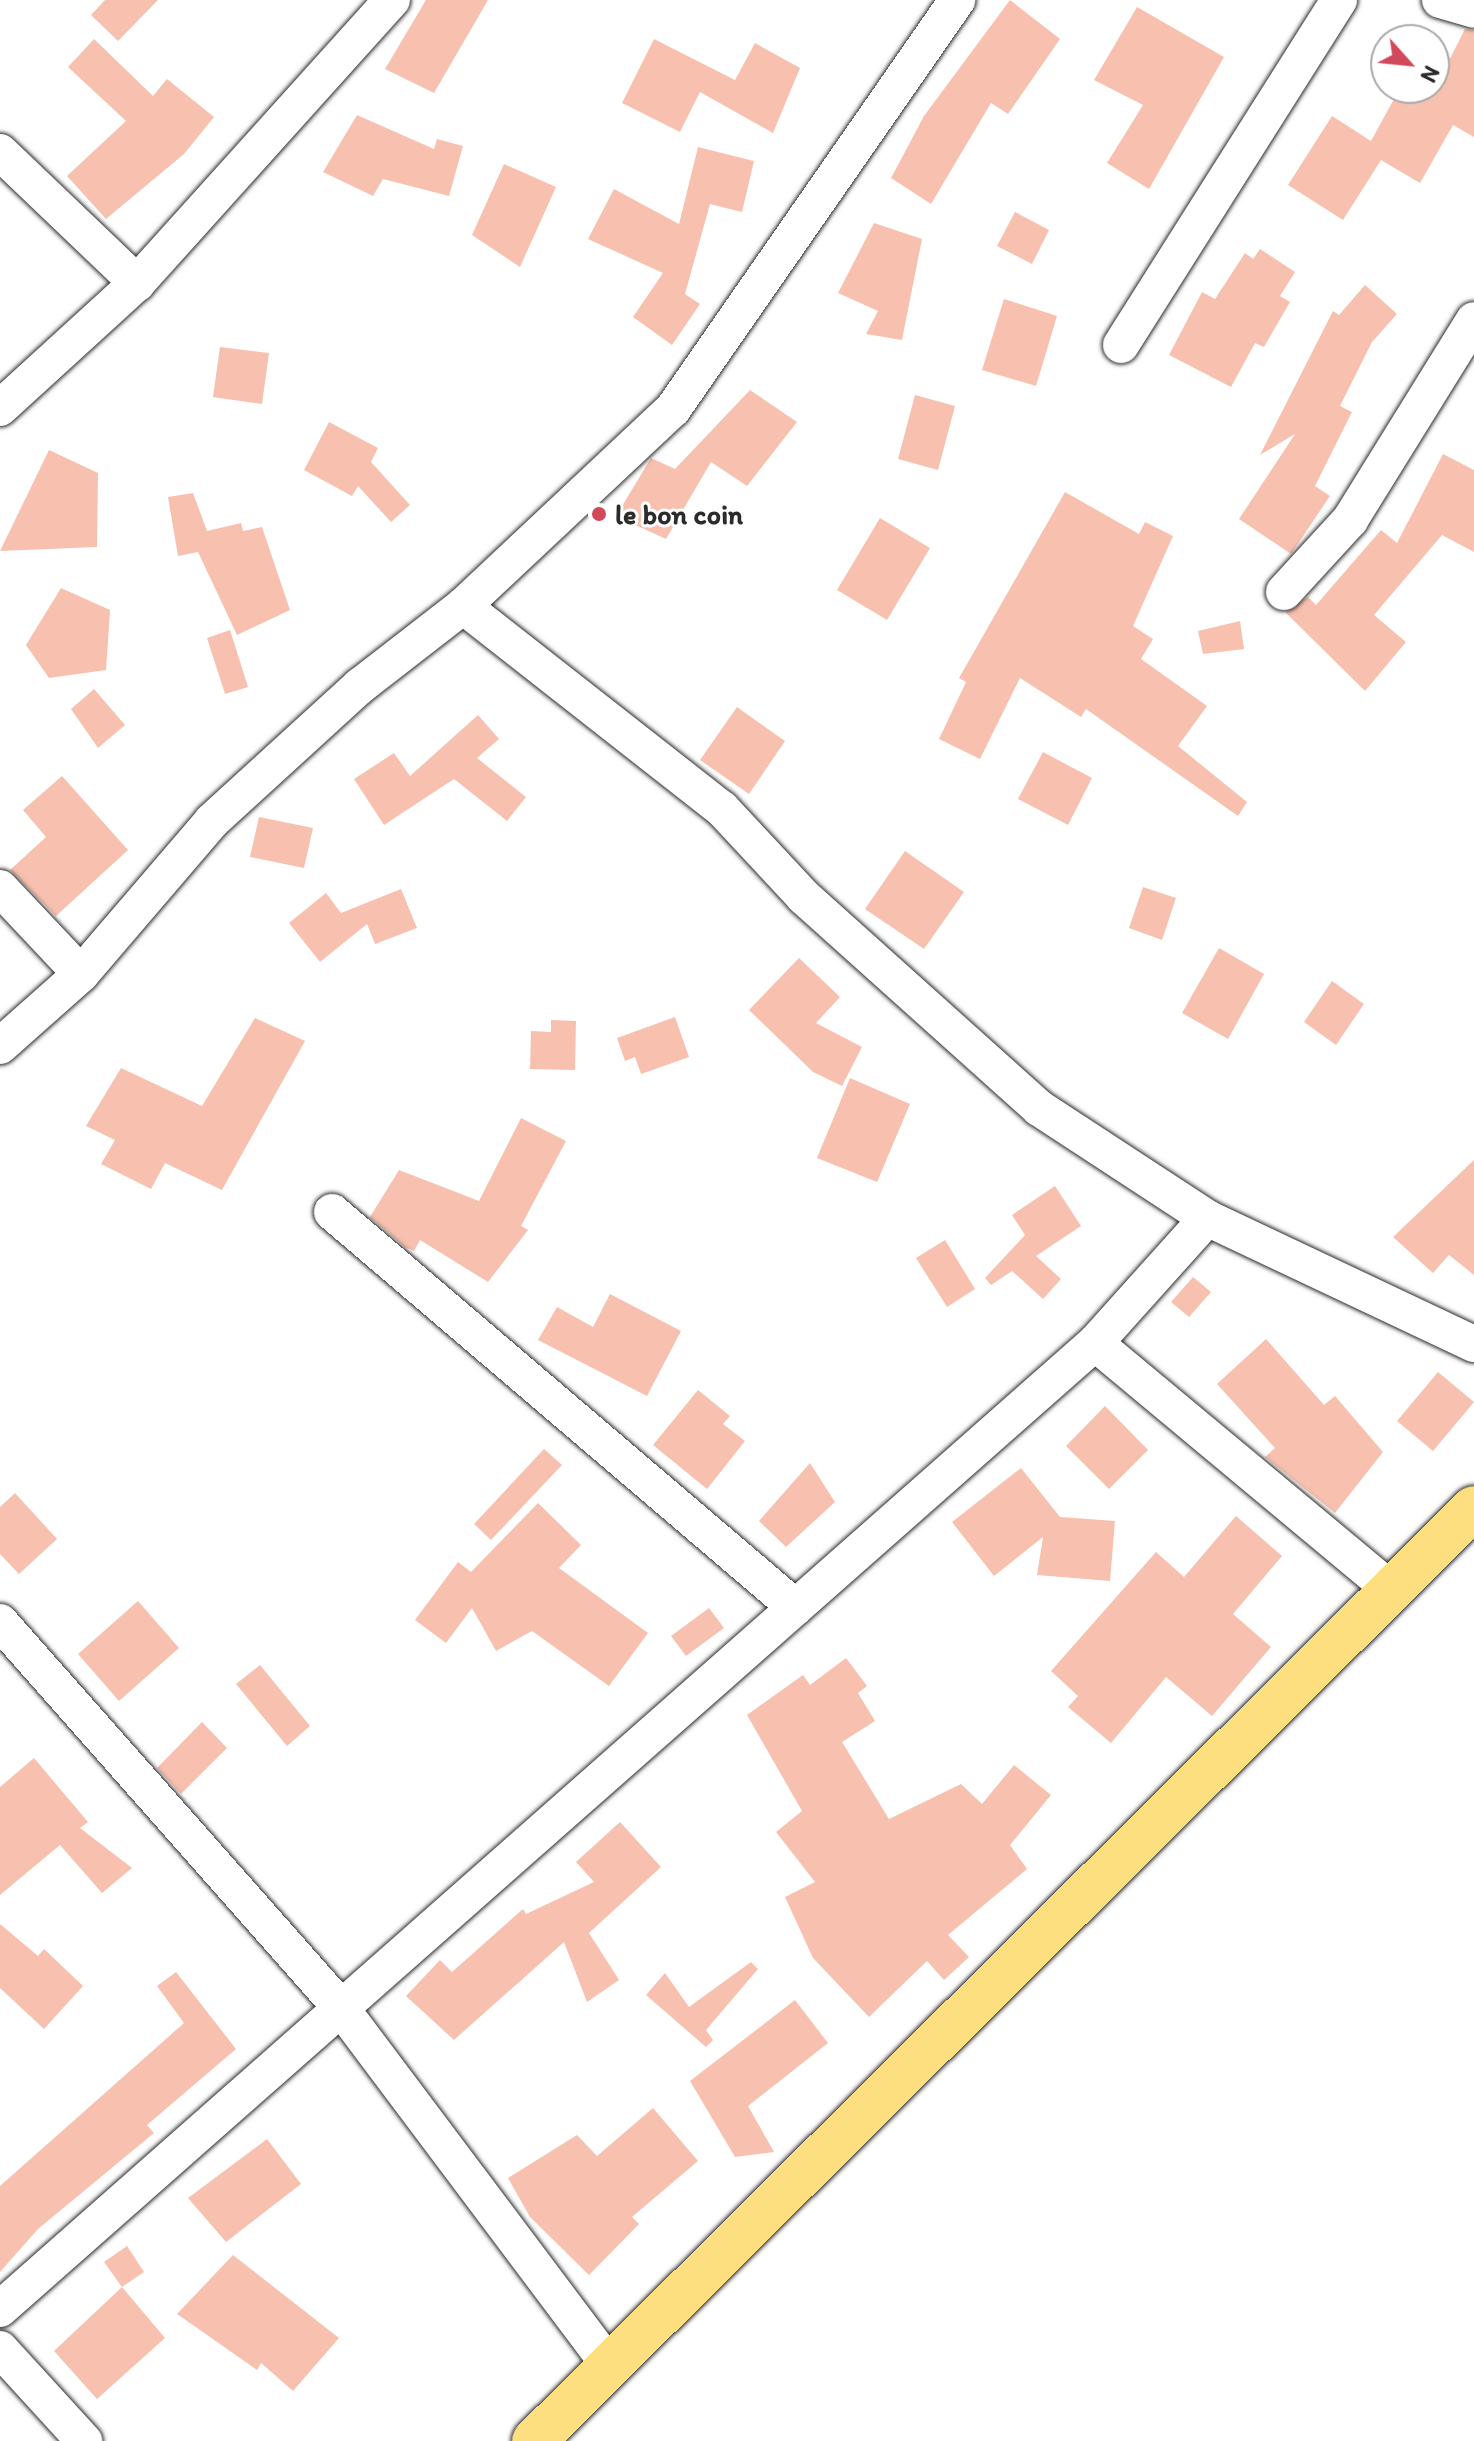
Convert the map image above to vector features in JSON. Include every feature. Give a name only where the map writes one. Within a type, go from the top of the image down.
[{"type":"highway","points":[[534,2441],[612,2369],[1474,1508]]},
{"type":"street","points":[[0,408],[137,283],[392,0]]},
{"type":"street","points":[[0,1046],[81,974],[212,821],[360,686],[463,606],[673,409],[957,0]]},
{"type":"street","points":[[1121,345],[1339,0]]},
{"type":"street","points":[[1440,0],[1474,10]]},
{"type":"street","points":[[0,152],[137,283]]},
{"type":"street","points":[[1284,592],[1350,520],[1474,320]]},
{"type":"street","points":[[463,606],[722,809],[804,897],[1039,1108],[1207,1218],[1474,1344]]},
{"type":"street","points":[[0,888],[81,974]]},
{"type":"street","points":[[332,1212],[795,1607]]},
{"type":"street","points":[[0,2309],[1095,1343],[1207,1218]]},
{"type":"street","points":[[1095,1343],[1393,1591]]},
{"type":"street","points":[[6,1641],[341,2008],[612,2369]]},
{"type":"street","points":[[0,2349],[84,2441]]},
{"type":"building","points":[[105,0],[158,0],[118,41],[91,15]]},
{"type":"building","points":[[426,0],[488,0],[434,93],[385,69]]},
{"type":"building","points":[[1010,0],[1060,39],[1008,114],[991,103],[931,204],[891,178],[924,116]]},
{"type":"building","points":[[1137,7],[1224,57],[1149,189],[1107,163],[1143,105],[1094,80]]},
{"type":"building","points":[[1465,29],[1474,30],[1474,137],[1453,125],[1420,183],[1381,160],[1343,220],[1288,185],[1332,116],[1371,141],[1391,104],[1450,104],[1450,58]]},
{"type":"building","points":[[94,39],[153,96],[167,79],[214,117],[184,154],[106,219],[67,176],[126,121],[68,67]]},
{"type":"building","points":[[654,39],[735,80],[755,43],[800,68],[773,133],[700,92],[680,132],[622,103]]},
{"type":"building","points":[[357,115],[434,149],[437,139],[463,146],[449,196],[383,179],[373,196],[323,172]]},
{"type":"building","points":[[698,147],[754,161],[742,212],[710,204],[685,294],[700,304],[672,345],[633,317],[663,273],[588,239],[614,189],[679,224]]},
{"type":"building","points":[[504,164],[556,187],[520,267],[472,235]]},
{"type":"building","points":[[1015,212],[1049,230],[1032,264],[997,246]]},
{"type":"building","points":[[874,223],[922,239],[902,340],[866,334],[878,311],[838,293]]},
{"type":"building","points":[[1260,249],[1295,272],[1280,296],[1290,302],[1264,347],[1255,343],[1231,387],[1169,355],[1202,292],[1215,299],[1245,253],[1253,259]]},
{"type":"building","points":[[1365,285],[1397,314],[1372,342],[1340,406],[1352,412],[1315,486],[1330,496],[1291,554],[1239,519],[1295,434],[1260,455],[1333,311],[1339,315]]},
{"type":"building","points":[[1004,299],[1057,316],[1036,386],[982,370]]},
{"type":"building","points":[[220,347],[269,353],[262,404],[213,397]]},
{"type":"building","points":[[750,390],[797,422],[747,486],[711,462],[666,539],[616,516],[651,458],[675,469]]},
{"type":"building","points":[[915,395],[955,406],[938,470],[898,459]]},
{"type":"building","points":[[329,422],[378,448],[371,462],[410,505],[391,522],[358,486],[352,496],[304,470]]},
{"type":"building","points":[[49,450],[98,473],[97,547],[0,551]]},
{"type":"building","points":[[1443,454],[1474,470],[1474,552],[1442,535],[1374,615],[1406,642],[1365,691],[1285,612],[1308,597],[1316,605],[1381,530],[1397,543]]},
{"type":"building","points":[[1065,492],[1139,534],[1145,522],[1173,536],[1133,626],[1153,639],[1141,659],[1207,706],[1178,746],[1247,802],[1238,816],[1086,709],[1081,717],[1020,678],[980,759],[939,739],[966,682],[959,678]]},
{"type":"building","points":[[193,493],[207,531],[241,523],[243,531],[262,527],[290,610],[237,635],[198,552],[178,556],[168,497]]},
{"type":"building","points":[[880,518],[930,548],[887,620],[837,590]]},
{"type":"building","points":[[61,588],[110,610],[106,670],[49,678],[26,645]]},
{"type":"building","points":[[1240,621],[1244,649],[1203,654],[1198,631]]},
{"type":"building","points":[[230,630],[248,687],[225,694],[207,638]]},
{"type":"building","points":[[94,689],[125,725],[98,748],[71,709]]},
{"type":"building","points":[[737,707],[785,741],[749,794],[700,760]]},
{"type":"building","points":[[478,715],[499,739],[477,758],[526,797],[507,821],[454,779],[384,825],[354,779],[394,753],[410,776]]},
{"type":"building","points":[[1043,752],[1092,778],[1068,825],[1018,799]]},
{"type":"building","points":[[62,776],[128,850],[56,916],[10,870],[46,837],[23,810]]},
{"type":"building","points":[[259,817],[313,828],[304,868],[250,857]]},
{"type":"building","points":[[905,851],[964,892],[924,949],[865,909]]},
{"type":"building","points":[[1143,887],[1176,898],[1162,940],[1129,928]]},
{"type":"building","points":[[401,889],[417,928],[375,944],[367,924],[320,962],[289,923],[326,893],[341,913]]},
{"type":"building","points":[[1219,948],[1264,974],[1228,1039],[1182,1013]]},
{"type":"building","points":[[799,958],[840,997],[816,1023],[862,1047],[842,1086],[813,1072],[749,1010]]},
{"type":"building","points":[[1332,981],[1364,1004],[1336,1045],[1304,1022]]},
{"type":"building","points":[[675,1017],[689,1057],[641,1074],[635,1057],[625,1061],[617,1038]]},
{"type":"building","points":[[255,1018],[305,1041],[222,1190],[165,1163],[151,1189],[101,1164],[115,1140],[86,1126],[121,1068],[202,1106]]},
{"type":"building","points":[[551,1020],[576,1021],[575,1070],[530,1069],[531,1031],[551,1032]]},
{"type":"building","points":[[850,1078],[910,1104],[877,1182],[817,1158]]},
{"type":"building","points":[[521,1118],[566,1141],[521,1226],[528,1230],[488,1282],[420,1240],[414,1251],[405,1247],[370,1217],[399,1170],[479,1201]]},
{"type":"building","points":[[1474,1160],[1474,1275],[1449,1255],[1433,1273],[1393,1237]]},
{"type":"building","points":[[1055,1186],[1081,1226],[1036,1256],[1061,1279],[1043,1299],[1012,1271],[991,1285],[985,1278],[1025,1235],[1012,1215]]},
{"type":"building","points":[[945,1240],[975,1289],[947,1307],[916,1258]]},
{"type":"building","points":[[1193,1277],[1211,1292],[1189,1317],[1171,1302]]},
{"type":"building","points":[[610,1294],[681,1331],[647,1396],[538,1340],[557,1307],[593,1327]]},
{"type":"building","points":[[1266,1339],[1324,1405],[1335,1396],[1383,1452],[1335,1513],[1265,1457],[1275,1448],[1217,1384]]},
{"type":"building","points":[[1438,1372],[1474,1402],[1433,1451],[1397,1421]]},
{"type":"building","points":[[698,1390],[730,1416],[723,1424],[745,1441],[707,1489],[653,1445]]},
{"type":"building","points":[[1105,1406],[1148,1450],[1109,1489],[1066,1446]]},
{"type":"building","points":[[544,1449],[562,1465],[491,1540],[474,1524]]},
{"type":"building","points":[[810,1463],[835,1502],[786,1547],[759,1521]]},
{"type":"building","points":[[1021,1468],[1060,1517],[1115,1521],[1110,1581],[1037,1575],[1043,1537],[994,1576],[952,1522]]},
{"type":"building","points":[[15,1493],[57,1539],[19,1574],[0,1554],[0,1507]]},
{"type":"building","points":[[538,1503],[581,1545],[559,1568],[648,1633],[609,1686],[532,1631],[496,1651],[472,1608],[446,1643],[415,1620],[458,1562],[471,1572]]},
{"type":"building","points":[[1236,1516],[1282,1556],[1233,1614],[1271,1647],[1212,1716],[1166,1677],[1111,1743],[1068,1707],[1078,1696],[1051,1671],[1156,1552],[1184,1577]]},
{"type":"building","points":[[138,1601],[179,1648],[119,1701],[78,1654]]},
{"type":"building","points":[[709,1608],[724,1628],[686,1656],[671,1636]]},
{"type":"building","points":[[846,1658],[867,1686],[858,1693],[875,1721],[842,1742],[889,1819],[961,1784],[982,1804],[1014,1765],[1051,1795],[1010,1845],[1027,1869],[948,1935],[969,1957],[944,1980],[927,1961],[869,2017],[813,1958],[785,1897],[815,1882],[776,1832],[802,1811],[747,1715],[803,1675],[810,1685]]},
{"type":"building","points":[[260,1665],[310,1726],[287,1746],[236,1684]]},
{"type":"building","points":[[202,1722],[227,1748],[181,1794],[157,1768]]},
{"type":"building","points":[[34,1758],[88,1822],[80,1828],[132,1868],[102,1893],[60,1845],[0,1895],[0,1787]]},
{"type":"building","points":[[620,1822],[661,1867],[589,1933],[619,1980],[587,2002],[564,1942],[454,2040],[406,1996],[440,1960],[452,1972],[523,1909],[526,1914],[594,1882],[576,1862]]},
{"type":"building","points":[[0,1924],[38,1956],[44,1949],[83,1986],[44,2029],[0,1988]]},
{"type":"building","points":[[751,1962],[758,1969],[706,2030],[713,2040],[706,2047],[646,1995],[665,1973],[689,2007]]},
{"type":"building","points":[[176,1972],[236,2049],[147,2125],[154,2133],[38,2229],[0,2272],[0,2186],[184,2023],[157,1986]]},
{"type":"building","points":[[795,2000],[828,2043],[748,2106],[774,2152],[735,2157],[690,2081]]},
{"type":"building","points":[[653,2108],[698,2161],[632,2217],[639,2224],[589,2275],[530,2217],[508,2178],[577,2135],[597,2156]]},
{"type":"building","points":[[267,2139],[301,2184],[226,2242],[188,2198]]},
{"type":"building","points":[[127,2246],[144,2272],[122,2287],[104,2262]]},
{"type":"building","points":[[233,2255],[339,2338],[293,2391],[261,2363],[257,2370],[177,2314]]},
{"type":"building","points":[[122,2287],[165,2338],[97,2399],[54,2351]]},
{"type":"place","name":"le bon coin","points":[[599,514]]}]
